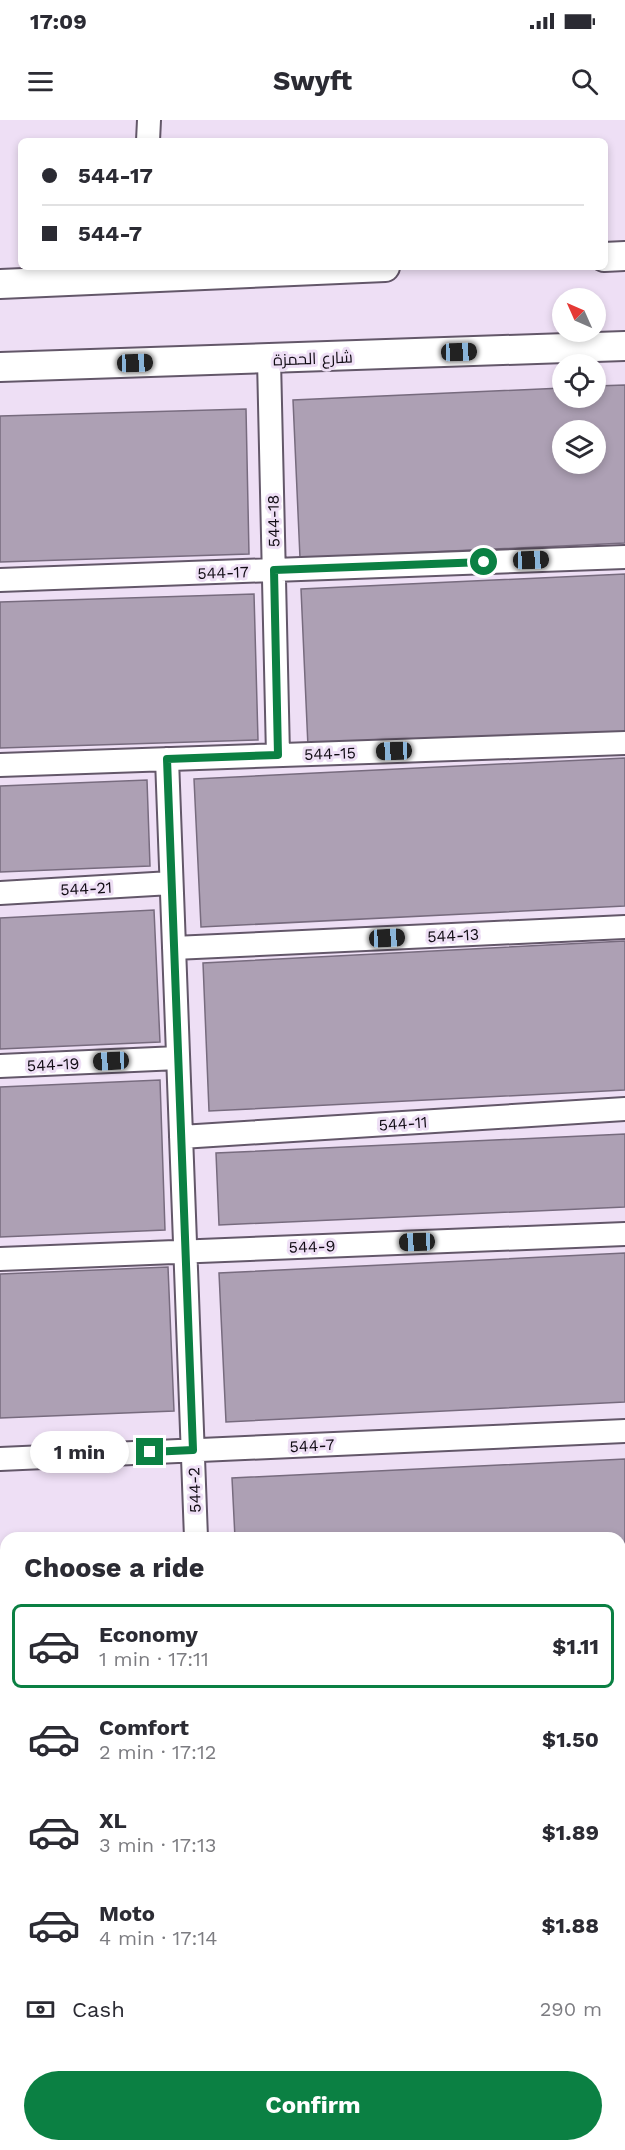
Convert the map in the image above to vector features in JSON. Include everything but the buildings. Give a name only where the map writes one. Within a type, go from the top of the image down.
[{"type":"street","points":[[147,138],[149,120]]},
{"type":"street","points":[[608,257],[625,256]]},
{"type":"street","points":[[0,284],[139,272],[237,270]]},
{"type":"street","name":"شارع الحمزة","points":[[0,367],[270,360],[625,346]]},
{"type":"street","name":"544-18","points":[[270,360],[278,755]]},
{"type":"street","name":"544-17","points":[[0,580],[625,557]]},
{"type":"street","name":"544-15","points":[[0,765],[625,742]]},
{"type":"street","name":"544-2","points":[[167,759],[196,1532]]},
{"type":"street","name":"544-21","points":[[0,893],[171,883]]},
{"type":"street","name":"544-13","points":[[174,948],[625,927]]},
{"type":"street","name":"544-19","points":[[0,1066],[178,1058]]},
{"type":"street","name":"544-11","points":[[181,1137],[625,1109]]},
{"type":"street","name":"544-9","points":[[0,1259],[625,1234]]},
{"type":"street","name":"544-7","points":[[0,1459],[625,1431]]},
{"type":"route","points":[[150,1452],[193,1450],[167,759],[278,755],[274,570],[484,562]]}]
